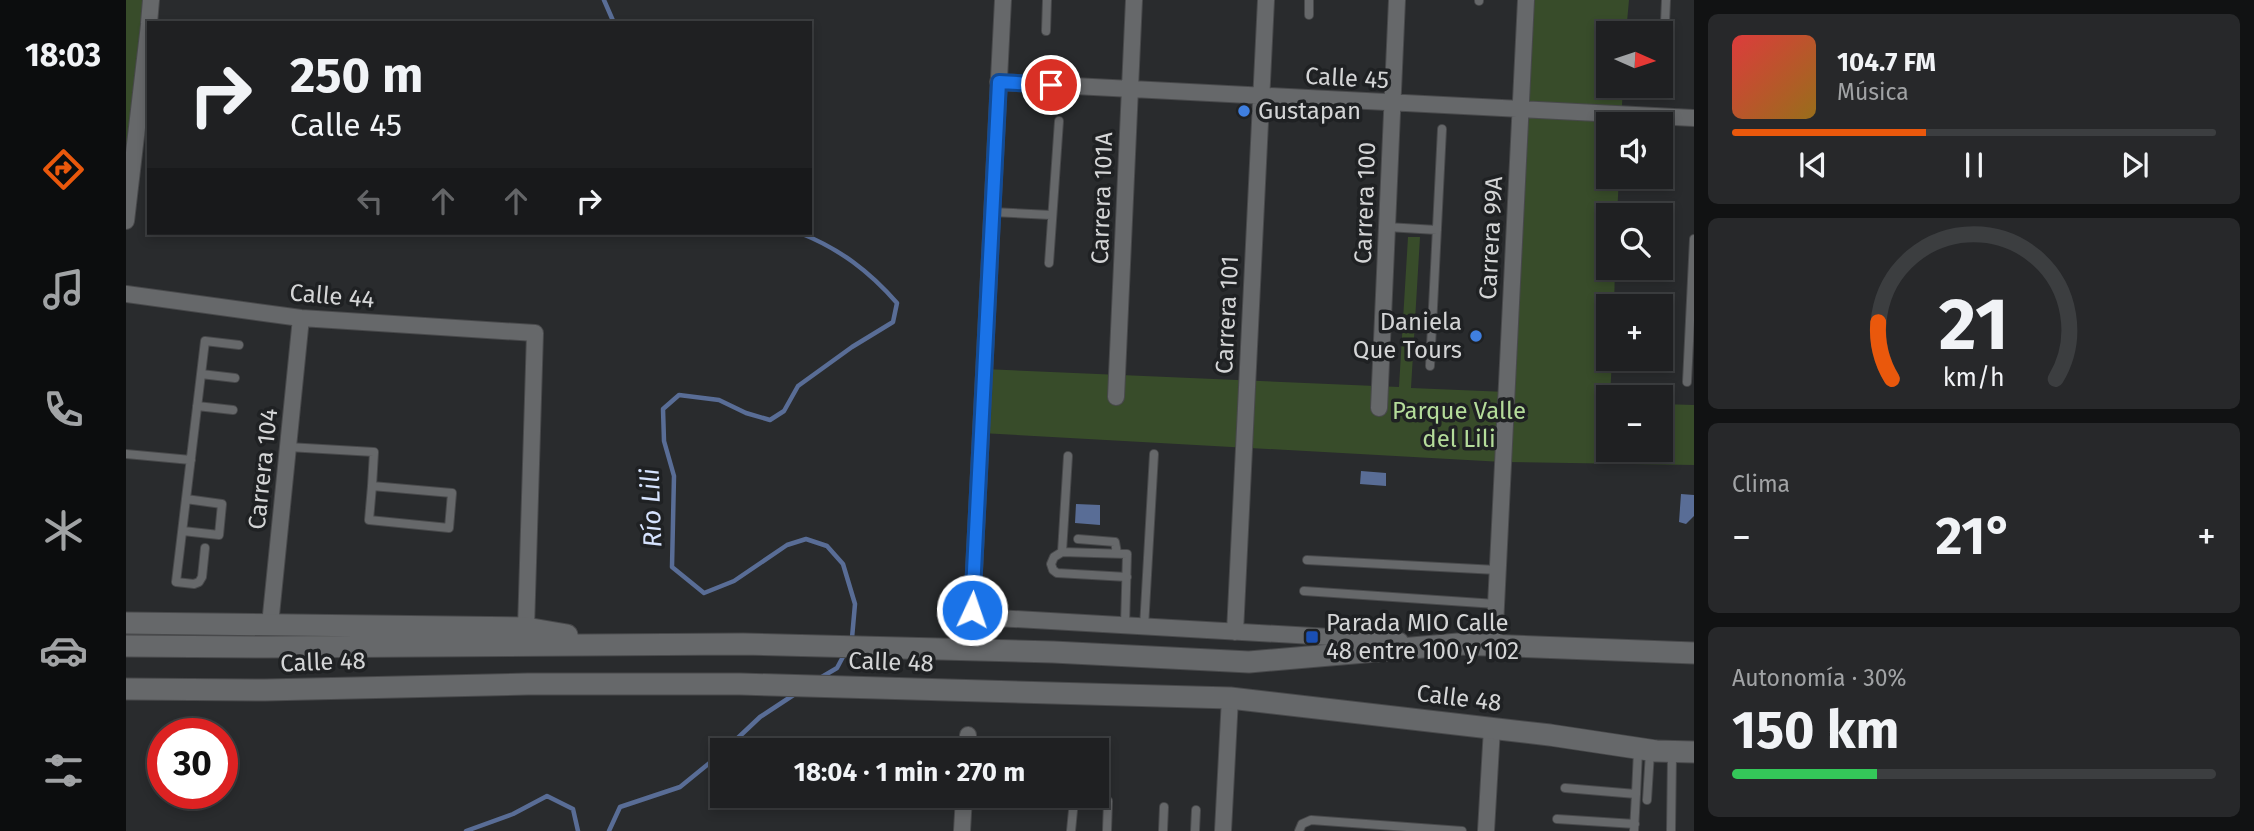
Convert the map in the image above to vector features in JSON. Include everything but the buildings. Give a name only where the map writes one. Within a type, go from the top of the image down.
[{"type":"main road","points":[[126,623],[526,628],[624,644]]},
{"type":"main road","name":"Calle 48","points":[[126,646],[268,648],[743,644],[1053,652],[1249,662],[1458,644],[1694,653]]},
{"type":"main road","name":"Calle 48","points":[[126,689],[265,690],[626,683],[1230,698],[1492,728],[1644,749],[1694,752]]},
{"type":"street","points":[[149,21],[151,0]]},
{"type":"street","points":[[992,212],[1003,0]]},
{"type":"street","name":"Carrera 101A","points":[[1116,397],[1134,0]]},
{"type":"street","name":"Carrera 101","points":[[1235,632],[1266,0]]},
{"type":"street","name":"Carrera 100","points":[[1379,408],[1397,0]]},
{"type":"street","name":"Carrera 99A","points":[[1494,646],[1526,0]]},
{"type":"street","points":[[126,221],[147,41]]},
{"type":"street","name":"Calle 45","points":[[999,82],[1694,118]]},
{"type":"street","name":"Calle 48","points":[[992,212],[972,605],[975,615],[1458,644]]},
{"type":"street","name":"Calle 44","points":[[126,294],[301,317],[536,333],[526,628]]},
{"type":"street","name":"Carrera 104","points":[[270,625],[301,317]]},
{"type":"street","points":[[1223,831],[1230,698]]},
{"type":"street","points":[[1486,831],[1492,728]]},
{"type":"street","points":[[962,831],[963,808]]},
{"type":"lane","points":[[1046,30],[1047,0]]},
{"type":"lane","points":[[1309,0],[1309,15]]},
{"type":"lane","points":[[1665,21],[1666,0]]},
{"type":"lane","points":[[1049,263],[1059,121]]},
{"type":"lane","points":[[1430,366],[1442,129]]},
{"type":"lane","points":[[992,212],[1051,215]]},
{"type":"lane","points":[[1387,227],[1437,230]]},
{"type":"lane","points":[[1687,382],[1694,239]]},
{"type":"lane","points":[[205,548],[202,578],[199,582],[176,582],[205,341],[239,345]]},
{"type":"lane","points":[[201,374],[235,378]]},
{"type":"lane","points":[[197,406],[233,410]]},
{"type":"lane","points":[[288,447],[374,452],[369,520],[449,528],[452,493],[372,486]]},
{"type":"lane","points":[[126,454],[191,460]]},
{"type":"lane","points":[[1144,627],[1154,454]]},
{"type":"lane","points":[[1062,552],[1068,456]]},
{"type":"lane","points":[[183,531],[219,535],[222,504],[186,499]]},
{"type":"lane","points":[[1078,539],[1115,542],[1117,553]]},
{"type":"lane","points":[[1125,626],[1127,554],[1062,552],[1056,554],[1052,560],[1052,570],[1057,573],[1126,577]]},
{"type":"lane","points":[[1307,560],[1497,570]]},
{"type":"lane","points":[[1304,591],[1496,604]]},
{"type":"lane","points":[[1557,819],[1635,828],[1636,794],[1644,749]]},
{"type":"lane","points":[[1644,749],[1647,800]]},
{"type":"lane","points":[[1671,831],[1672,751]]},
{"type":"lane","points":[[1565,788],[1636,794]]},
{"type":"lane","points":[[1163,831],[1164,807]]},
{"type":"lane","points":[[1072,831],[1073,808]]},
{"type":"lane","points":[[1107,831],[1108,808]]},
{"type":"lane","points":[[1195,831],[1196,810]]},
{"type":"lane","points":[[1299,831],[1301,824],[1311,820],[1462,831]]},
{"type":"green space","points":[[126,0],[151,0],[147,21],[126,221]]},
{"type":"green space","name":"Parque Valle del Lili","points":[[1526,0],[1629,0],[1627,21],[1596,21],[1596,98],[1622,98],[1622,112],[1596,112],[1596,189],[1618,189],[1618,203],[1596,203],[1596,280],[1615,280],[1614,294],[1596,294],[1596,371],[1611,371],[1611,385],[1596,385],[1596,462],[1673,462],[1673,404],[1694,405],[1694,465],[1503,462],[981,433],[984,369],[1399,387],[1408,237],[1420,237],[1411,388],[1507,392]]},
{"type":"water","points":[[1361,471],[1386,473],[1386,486],[1360,484]]},
{"type":"water","points":[[1681,494],[1694,495],[1694,516],[1686,524],[1679,522]]},
{"type":"water","points":[[1076,504],[1100,505],[1100,525],[1075,523]]},
{"type":"waterway","name":"Río Lili","points":[[604,0],[613,21]]},
{"type":"waterway","name":"Río Lili","points":[[805,235],[841,254],[876,281],[897,303],[893,322],[852,347],[798,386],[784,411],[770,420],[746,413],[719,400],[679,395],[663,409],[664,441],[674,476],[672,567],[704,593],[734,581],[787,545],[806,539],[827,546],[843,564],[855,604],[850,642]]},
{"type":"waterway","name":"Río Lili","points":[[820,678],[837,668],[845,653]]},
{"type":"waterway","name":"Río Lili","points":[[738,738],[760,717],[795,694]]},
{"type":"waterway","name":"Río Lili","points":[[609,831],[620,807],[680,787],[710,763]]},
{"type":"waterway","name":"Río Lili","points":[[466,831],[513,814],[547,796],[573,809],[578,831]]},
{"type":"place","name":"Gustapan","points":[[1244,111]]},
{"type":"place","name":"Daniela Que Tours","points":[[1476,336]]},
{"type":"place","name":"Parada MIO Calle 48 entre 100 y 102","points":[[1312,637]]},
{"type":"route","points":[[972,610],[999,82],[1051,85]]}]
